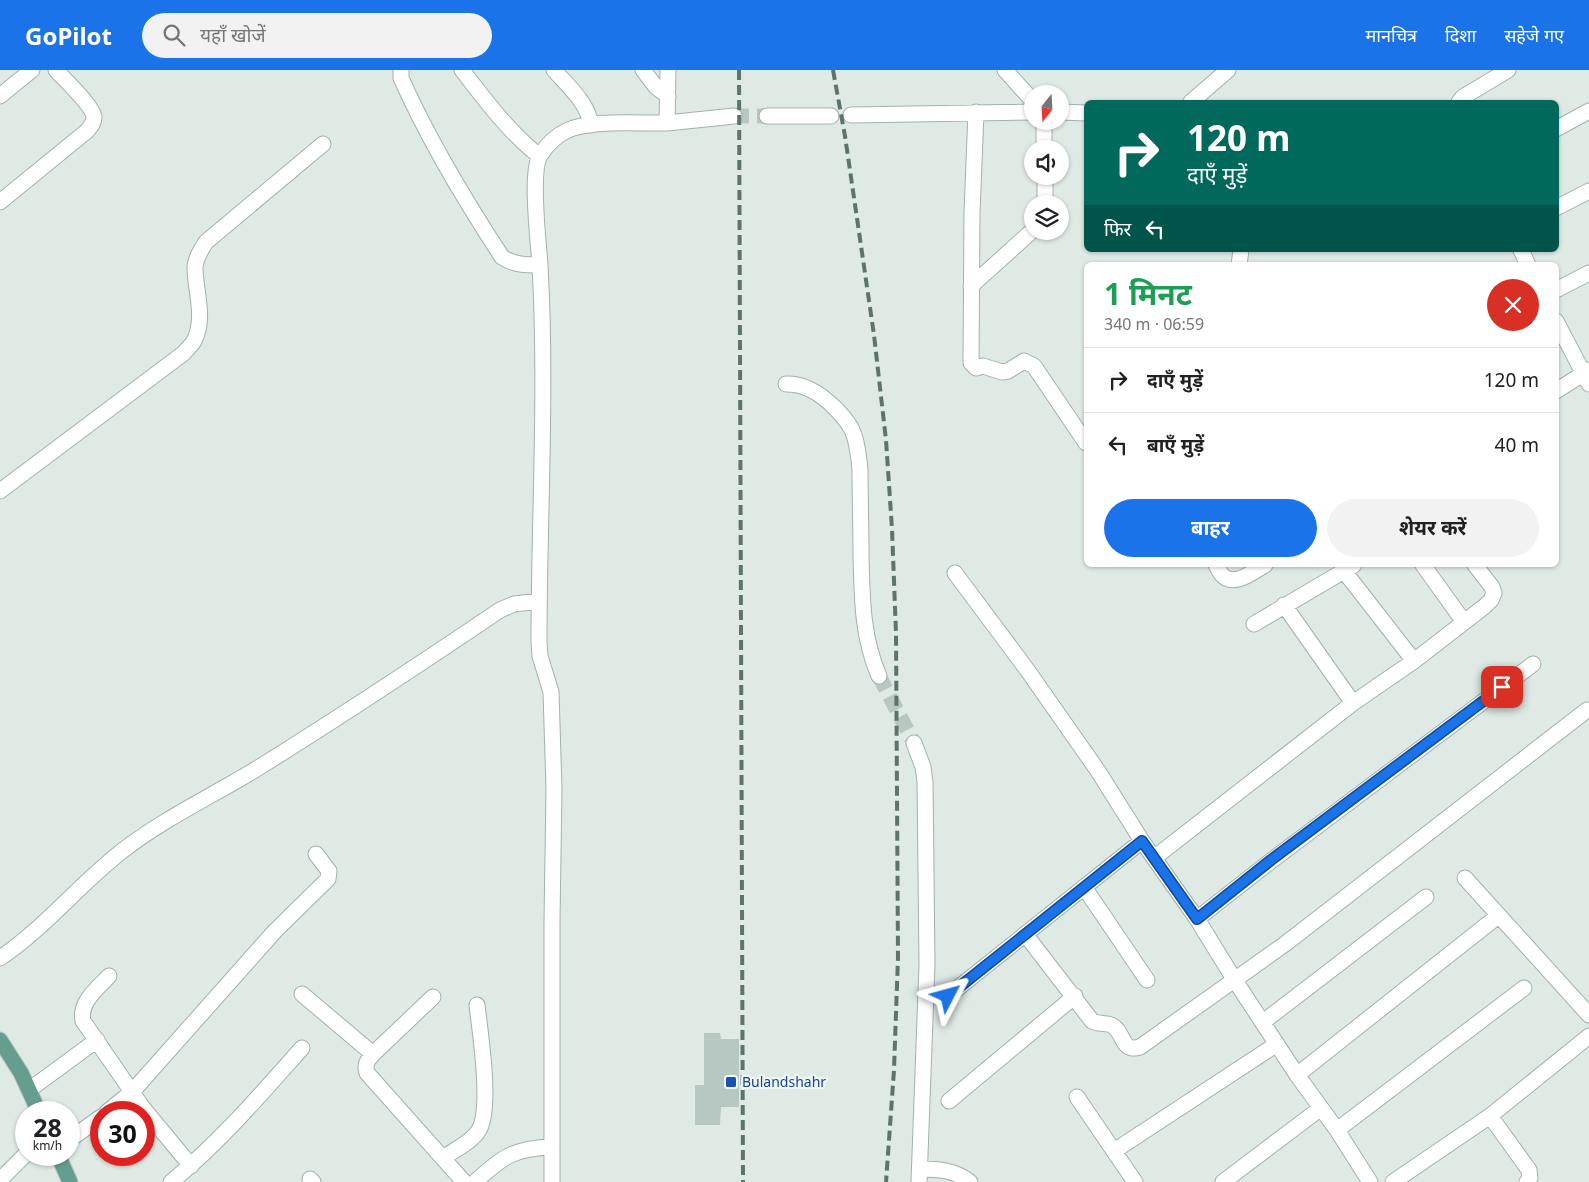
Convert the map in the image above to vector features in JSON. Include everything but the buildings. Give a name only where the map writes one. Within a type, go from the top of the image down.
[{"type":"main road","points":[[0,1040],[21,1073],[34,1101]]},
{"type":"main road","points":[[63,1166],[70,1182]]},
{"type":"street","points":[[0,96],[32,70]]},
{"type":"street","points":[[0,202],[87,131],[93,123],[94,114],[56,70]]},
{"type":"street","points":[[401,70],[401,78],[434,147],[502,257],[515,264],[540,265]]},
{"type":"street","points":[[462,70],[493,111],[518,139],[539,156]]},
{"type":"street","points":[[554,70],[586,108],[590,116],[591,125]]},
{"type":"street","points":[[643,70],[656,87],[668,110]]},
{"type":"street","points":[[668,70],[668,110]]},
{"type":"street","points":[[1193,100],[1228,70]]},
{"type":"street","points":[[1461,100],[1464,96],[1508,70]]},
{"type":"street","points":[[1009,72],[1024,90]]},
{"type":"street","points":[[552,1182],[554,789],[551,692],[540,656],[542,426],[540,265],[536,178],[539,156],[550,142],[566,131],[591,125],[668,110],[734,116]]},
{"type":"street","points":[[1559,127],[1589,111]]},
{"type":"street","points":[[976,112],[972,213],[971,363],[973,366],[988,367],[1002,372],[1012,369],[1024,360],[1029,362],[1034,366],[1084,440]]},
{"type":"street","points":[[851,115],[1024,112]]},
{"type":"street","points":[[1069,112],[1084,113]]},
{"type":"street","points":[[767,116],[831,116]]},
{"type":"street","points":[[0,491],[184,353],[194,341],[198,329],[200,308],[195,266],[198,253],[206,242],[323,144]]},
{"type":"street","points":[[1559,206],[1589,191]]},
{"type":"street","points":[[972,286],[1024,238]]},
{"type":"street","points":[[1559,288],[1589,273]]},
{"type":"street","points":[[1559,326],[1587,376],[1559,390]]},
{"type":"street","points":[[786,384],[810,389],[830,404],[845,419],[854,434],[860,470],[862,609],[865,634],[871,658],[879,676]]},
{"type":"street","points":[[1217,567],[1222,576],[1229,580],[1234,580],[1261,567]]},
{"type":"street","points":[[1424,567],[1464,622]]},
{"type":"street","points":[[1154,858],[1353,703],[1414,661],[1485,606],[1491,600],[1494,593],[1492,587],[1477,567]]},
{"type":"street","points":[[1254,624],[1349,568],[1414,661]]},
{"type":"street","points":[[955,573],[1028,671],[1093,764],[1142,841],[1197,919],[1297,1075],[1337,1130],[1370,1182]]},
{"type":"street","points":[[0,958],[20,945],[79,888],[125,849],[173,816],[259,767],[416,667],[500,610],[514,604],[539,601]]},
{"type":"street","points":[[1284,606],[1353,703]]},
{"type":"street","points":[[1197,919],[1271,860],[1533,664]]},
{"type":"street","points":[[1025,934],[1092,1020],[1098,1024],[1114,1026],[1125,1043],[1130,1047],[1140,1047],[1285,944],[1587,710]]},
{"type":"street","points":[[914,743],[923,767],[925,782],[927,964],[919,1175],[943,1169],[962,1176],[970,1182]]},
{"type":"street","points":[[948,996],[1142,841]]},
{"type":"street","points":[[121,1101],[132,1092],[275,931],[328,879],[329,871],[316,854]]},
{"type":"street","points":[[1465,878],[1589,1015]]},
{"type":"street","points":[[1084,887],[1147,980]]},
{"type":"street","points":[[1263,1022],[1426,897]]},
{"type":"street","points":[[1297,1075],[1498,916]]},
{"type":"street","points":[[109,976],[83,1006],[81,1013],[83,1021],[132,1092],[165,1136],[191,1166]]},
{"type":"street","points":[[1337,1130],[1524,988]]},
{"type":"street","points":[[302,994],[373,1054]]},
{"type":"street","points":[[949,1101],[1075,996]]},
{"type":"street","points":[[433,997],[373,1054],[366,1062],[365,1068],[367,1073],[464,1182]]},
{"type":"street","points":[[443,1158],[471,1139],[479,1131],[483,1119],[484,1076],[477,1005]]},
{"type":"street","points":[[1393,1182],[1490,1116],[1589,1036]]},
{"type":"street","points":[[29,1090],[97,1040]]},
{"type":"street","points":[[1114,1150],[1277,1044]]},
{"type":"street","points":[[171,1182],[191,1166],[302,1048]]},
{"type":"street","points":[[1077,1097],[1135,1182]]},
{"type":"street","points":[[1223,1182],[1321,1108]]},
{"type":"street","points":[[1490,1116],[1529,1170],[1530,1178],[1527,1182]]},
{"type":"street","points":[[475,1182],[509,1154],[530,1147],[552,1146]]},
{"type":"street","points":[[0,1180],[15,1165]]},
{"type":"tunnel","points":[[734,116],[767,116]]},
{"type":"tunnel","points":[[879,676],[914,743]]},
{"type":"railway","points":[[739,70],[743,1182]]},
{"type":"railway","points":[[833,70],[845,136],[874,335],[886,440],[892,529],[896,633],[898,957],[894,1070],[886,1182]]},
{"type":"place","name":"Bulandshahr","points":[[731,1082]]},
{"type":"route","points":[[948,996],[1142,841],[1197,919],[1271,860],[1502,687]]}]
